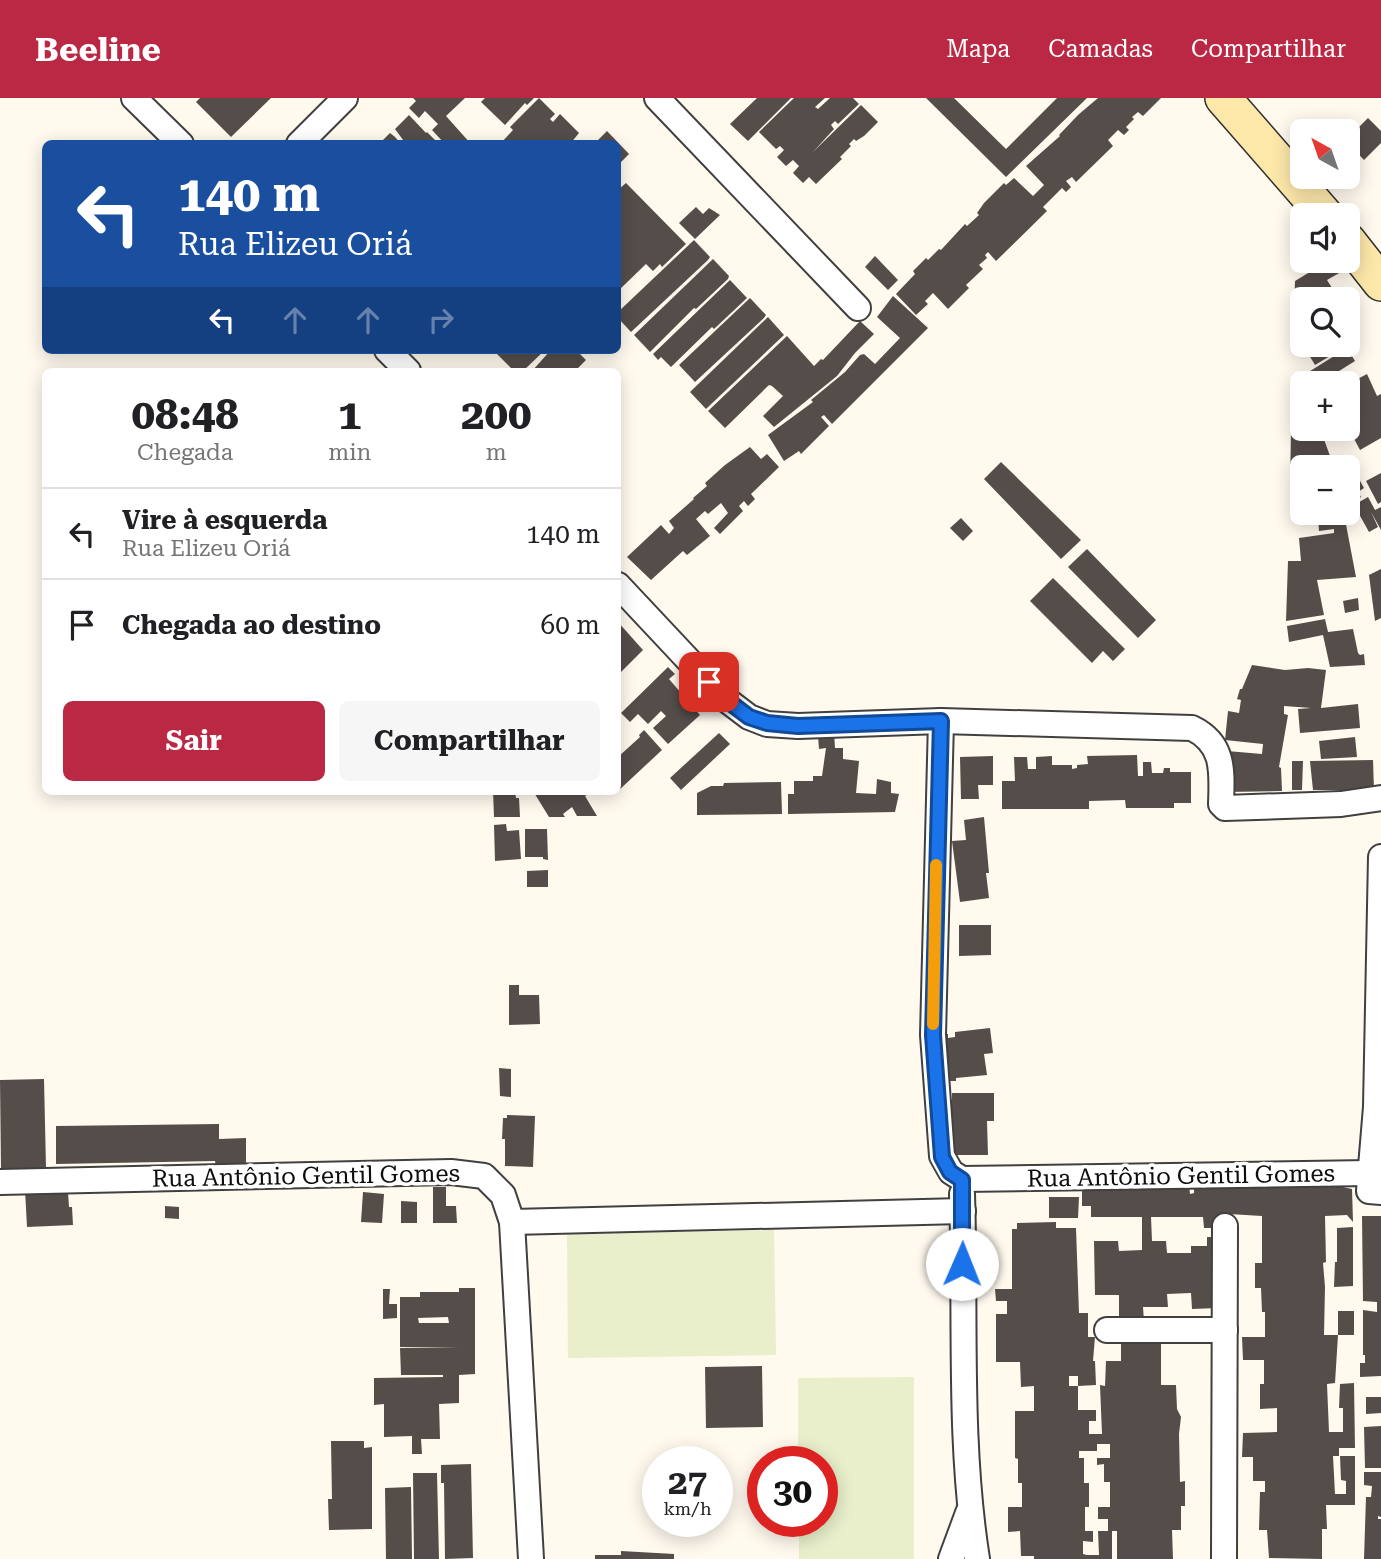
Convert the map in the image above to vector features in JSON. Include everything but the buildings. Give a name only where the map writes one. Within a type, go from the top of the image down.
[{"type":"street","points":[[134,98],[177,140]]},
{"type":"street","points":[[303,140],[345,98]]},
{"type":"street","points":[[657,98],[858,308]]},
{"type":"street","points":[[1223,98],[1315,203]]},
{"type":"street","points":[[1360,256],[1381,283]]},
{"type":"street","points":[[391,354],[405,368]]},
{"type":"street","points":[[621,588],[724,698],[749,717],[767,723],[798,726],[941,721],[1192,728],[1210,740],[1219,754],[1221,804],[1225,808],[1341,804],[1381,798]]},
{"type":"street","points":[[941,721],[933,1035],[942,1157],[950,1172],[962,1180],[962,1317],[969,1509],[977,1559]]},
{"type":"street","points":[[1376,1183],[1381,856]]},
{"type":"street","name":"Rua Antônio Gentil Gomes","points":[[0,1182],[451,1172],[484,1176],[503,1195],[512,1222]]},
{"type":"street","name":"Rua Antônio Gentil Gomes","points":[[962,1180],[1376,1183]]},
{"type":"street","points":[[531,1559],[512,1222],[963,1211]]},
{"type":"street","points":[[1224,1559],[1225,1226]]},
{"type":"street","points":[[1107,1330],[1225,1330]]},
{"type":"street","points":[[951,1559],[969,1509]]},
{"type":"green space","points":[[774,1230],[776,1355],[568,1358],[567,1234]]},
{"type":"green space","points":[[914,1377],[914,1559],[799,1559],[799,1537],[838,1537],[838,1446],[798,1446],[798,1378]]},
{"type":"slow traffic","points":[[933,1024],[936,865]]},
{"type":"route","points":[[709,682],[724,698],[749,717],[767,723],[798,726],[941,721],[933,1035],[942,1157],[950,1172],[962,1180],[962,1264]]}]
